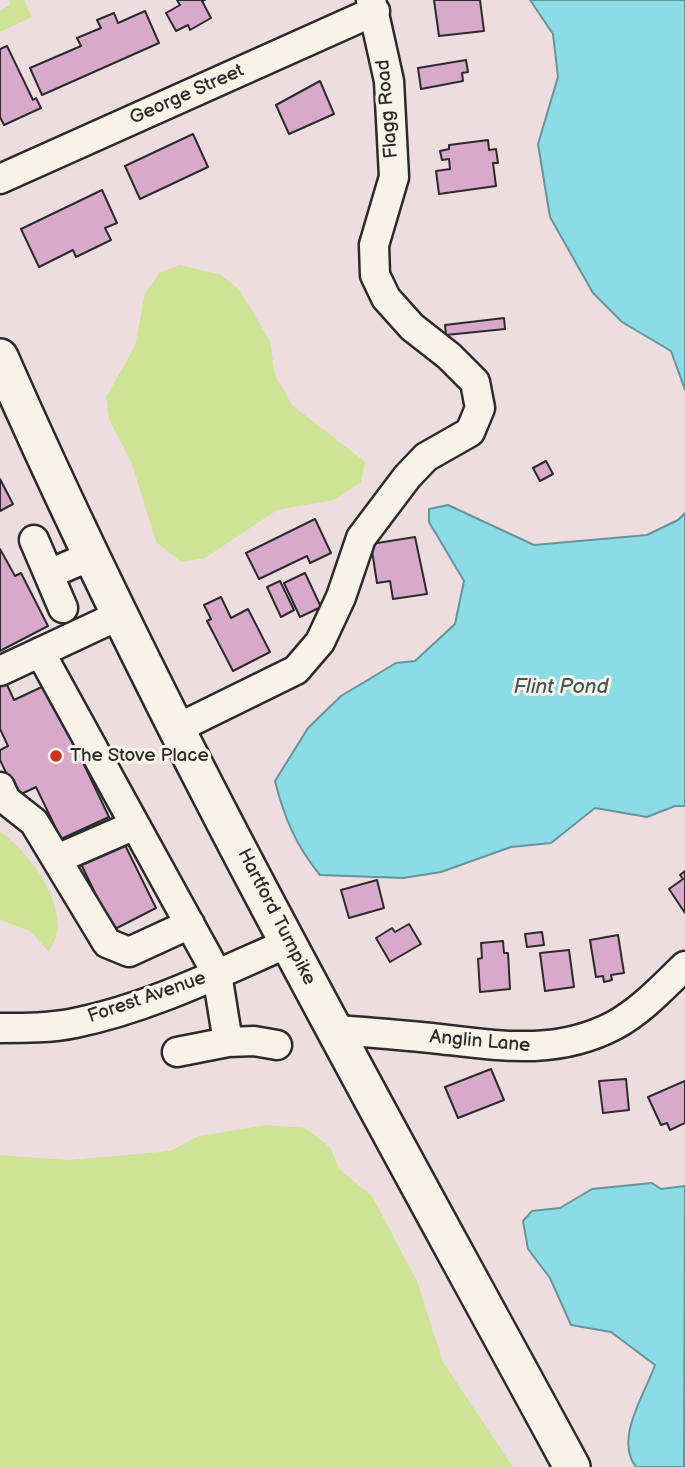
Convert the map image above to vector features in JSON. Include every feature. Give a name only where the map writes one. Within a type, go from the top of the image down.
[{"type":"main road","name":"Hartford Turnpike","points":[[0,357],[178,728],[288,943],[448,1244],[572,1467]]},
{"type":"street","name":"Flagg Road","points":[[178,728],[296,670],[320,642],[341,597],[361,538],[399,487],[426,457],[470,432],[480,408],[475,382],[449,356],[412,327],[386,298],[375,275],[374,245],[394,177],[389,82],[373,6]]},
{"type":"street","name":"George Street","points":[[0,179],[373,6]]},
{"type":"street","points":[[34,540],[63,608]]},
{"type":"street","points":[[49,574],[93,555]]},
{"type":"street","points":[[0,671],[122,614]]},
{"type":"street","points":[[40,652],[217,974],[228,1042]]},
{"type":"street","points":[[0,787],[6,800],[34,822],[107,943],[129,952],[190,924]]},
{"type":"street","points":[[57,859],[135,825]]},
{"type":"street","name":"Forest Avenue","points":[[0,1028],[49,1026],[100,1017],[217,974],[288,943]]},
{"type":"street","name":"Anglin Lane","points":[[335,1030],[504,1048],[539,1047],[566,1042],[615,1024],[643,1006],[685,967]]},
{"type":"street","points":[[177,1052],[228,1042],[254,1041],[277,1045]]},
{"type":"green space","points":[[9,0],[24,0],[32,17],[0,32],[0,11],[11,4]]},
{"type":"green space","points":[[180,265],[219,274],[239,289],[270,341],[275,375],[292,405],[365,462],[361,482],[334,500],[277,510],[205,558],[181,562],[156,542],[132,464],[109,419],[106,397],[135,346],[145,293],[159,273]]},
{"type":"green space","points":[[0,831],[31,861],[52,898],[58,929],[49,952],[30,931],[0,920]]},
{"type":"green space","points":[[267,1125],[305,1128],[330,1147],[340,1170],[372,1196],[417,1281],[443,1362],[513,1467],[0,1467],[0,1155],[68,1160],[170,1151],[199,1136]]},
{"type":"water","points":[[530,0],[685,0],[685,390],[671,351],[622,322],[593,293],[550,217],[538,144],[558,77],[553,34]]},
{"type":"water","name":"Flint Pond","points":[[448,505],[534,545],[647,535],[678,520],[685,513],[685,806],[675,806],[647,817],[595,808],[551,843],[511,847],[441,872],[403,878],[320,875],[292,831],[275,781],[308,728],[341,696],[396,663],[415,661],[455,624],[464,581],[429,522],[429,509]]},
{"type":"water","points":[[652,1183],[661,1189],[685,1186],[684,1467],[636,1467],[630,1456],[630,1430],[655,1365],[611,1332],[571,1325],[550,1278],[528,1249],[523,1221],[532,1211],[560,1208],[592,1189]]},
{"type":"building","points":[[177,0],[205,0],[202,1],[211,18],[190,30],[188,25],[176,31],[166,13],[180,5]]},
{"type":"building","points":[[434,0],[480,0],[484,31],[439,36]]},
{"type":"building","points":[[145,11],[159,43],[42,95],[30,68],[81,46],[77,38],[101,28],[97,20],[114,13],[118,23]]},
{"type":"building","points":[[7,46],[33,100],[36,98],[41,108],[4,125],[0,117],[0,49]]},
{"type":"building","points":[[466,60],[468,72],[462,73],[463,81],[421,89],[418,68]]},
{"type":"building","points":[[320,81],[334,114],[289,134],[276,105]]},
{"type":"building","points":[[193,134],[208,167],[140,199],[125,166]]},
{"type":"building","points":[[488,140],[489,150],[496,149],[498,163],[493,163],[496,186],[439,194],[436,171],[450,169],[449,159],[442,160],[440,151],[449,149],[449,145]]},
{"type":"building","points":[[102,190],[117,223],[105,228],[111,240],[76,257],[73,250],[39,267],[21,229]]},
{"type":"building","points":[[504,318],[505,329],[446,335],[445,325]]},
{"type":"building","points":[[546,461],[553,474],[540,481],[533,468]]},
{"type":"building","points":[[0,479],[13,504],[0,511]]},
{"type":"building","points":[[315,519],[331,553],[310,563],[307,556],[259,579],[246,553]]},
{"type":"building","points":[[415,537],[427,594],[393,599],[390,581],[377,583],[371,544]]},
{"type":"building","points":[[0,549],[15,576],[21,573],[48,626],[0,651]]},
{"type":"building","points":[[305,573],[321,607],[300,617],[284,583]]},
{"type":"building","points":[[280,581],[294,610],[281,617],[267,587]]},
{"type":"building","points":[[221,597],[231,618],[248,609],[270,652],[233,671],[207,621],[211,619],[204,605]]},
{"type":"building","points":[[3,676],[14,700],[46,685],[109,817],[61,839],[36,787],[17,796],[0,760],[0,750],[8,746],[0,729],[0,678]]},
{"type":"building","points":[[124,843],[156,908],[113,930],[81,864]]},
{"type":"building","points":[[685,871],[685,913],[669,889],[683,879],[680,875]]},
{"type":"building","points":[[377,880],[384,908],[349,918],[341,890]]},
{"type":"building","points":[[409,924],[421,944],[390,962],[376,938],[392,928],[395,932]]},
{"type":"building","points":[[542,932],[544,945],[527,947],[525,934]]},
{"type":"building","points":[[618,935],[624,973],[611,975],[612,980],[604,982],[603,976],[596,977],[590,940]]},
{"type":"building","points":[[503,941],[504,953],[508,953],[510,989],[480,992],[478,959],[482,958],[481,943]]},
{"type":"building","points":[[569,950],[574,987],[545,991],[540,953]]},
{"type":"building","points":[[491,1069],[504,1100],[458,1118],[445,1087]]},
{"type":"building","points":[[626,1079],[629,1110],[603,1113],[599,1081]]},
{"type":"building","points":[[685,1081],[685,1123],[670,1130],[667,1123],[661,1125],[648,1097]]},
{"type":"place","name":"The Stove Place","points":[[56,756]]}]
